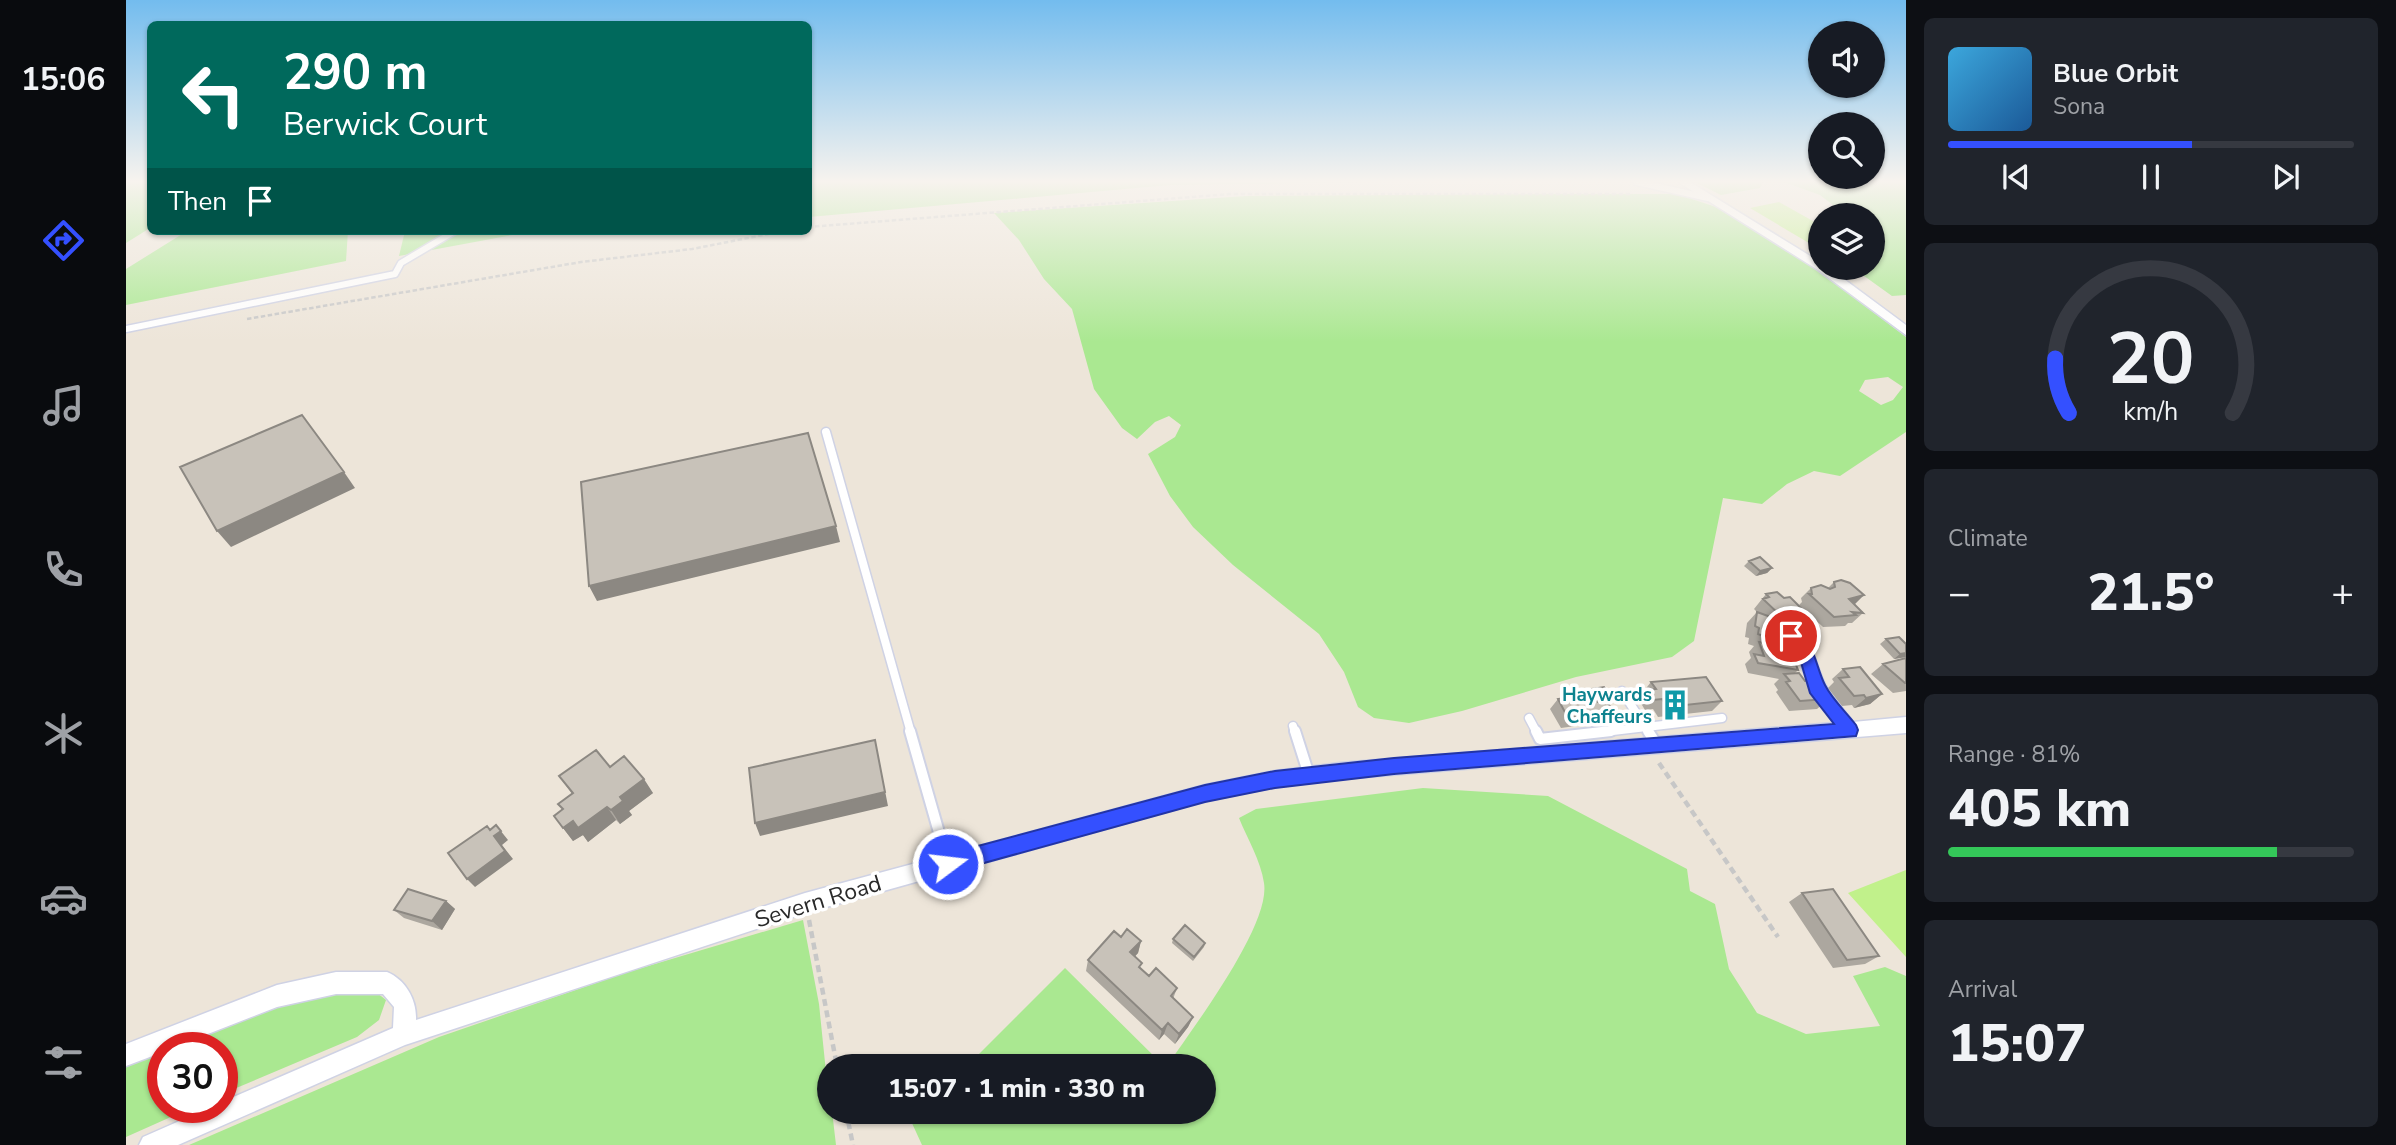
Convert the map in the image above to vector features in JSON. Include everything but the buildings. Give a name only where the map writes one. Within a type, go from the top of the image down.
[{"type":"street","points":[[1769,235],[1808,259]]},
{"type":"street","points":[[1838,280],[1906,331]]},
{"type":"street","points":[[1791,636],[1807,656],[1817,687],[1849,730]]},
{"type":"street","name":"Severn Road","points":[[151,1145],[404,1035],[805,904],[1205,793],[1308,775],[1650,739],[1849,730],[1906,724]]},
{"type":"street","points":[[126,1055],[277,996],[336,983],[387,983],[400,994],[407,1008],[404,1035]]},
{"type":"lane","points":[[126,329],[395,274],[401,263],[447,235]]},
{"type":"lane","points":[[826,432],[948,864]]},
{"type":"lane","points":[[1622,691],[1650,739]]},
{"type":"lane","points":[[1605,711],[1617,730]]},
{"type":"lane","points":[[1529,719],[1540,739],[1617,730],[1650,739],[1722,718]]},
{"type":"lane","points":[[1293,726],[1308,775]]},
{"type":"path","points":[[304,309],[567,264],[691,249],[761,235]]},
{"type":"path","points":[[1650,739],[1778,937]]},
{"type":"path","points":[[805,904],[835,1054]]},
{"type":"path","points":[[849,1124],[853,1145]]},
{"type":"green space","points":[[126,235],[138,235],[126,243]]},
{"type":"green space","points":[[180,235],[348,235],[346,261],[126,305],[126,269]]},
{"type":"green space","points":[[404,235],[510,235],[399,256]]},
{"type":"green space","points":[[1015,235],[1764,235],[1808,263],[1808,280],[1830,280],[1906,337],[1906,432],[1840,476],[1814,471],[1787,484],[1762,504],[1723,498],[1694,641],[1672,657],[1576,677],[1462,711],[1409,723],[1374,718],[1358,707],[1344,672],[1319,634],[1233,565],[1193,527],[1170,496],[1148,454],[1175,437],[1181,425],[1169,416],[1155,422],[1137,439],[1122,428],[1094,389],[1072,309],[1044,279]],"holes":[[[1888,377],[1903,387],[1893,400],[1881,405],[1859,391],[1865,380]]]},
{"type":"green space","points":[[1796,235],[1808,235],[1808,242]]},
{"type":"green space","points":[[1885,235],[1906,235],[1906,295],[1892,296],[1870,280],[1885,280]]},
{"type":"green space","points":[[1423,788],[1548,796],[1687,869],[1690,891],[1715,904],[1729,969],[1757,1013],[1806,1034],[1880,1026],[1853,976],[1885,967],[1906,976],[1906,1145],[922,1145],[912,1124],[1216,1124],[1216,1054],[1175,1054],[1243,950],[1263,901],[1262,875],[1239,818],[1256,809]]},
{"type":"green space","points":[[1906,870],[1906,957],[1848,893]]},
{"type":"green space","points":[[803,920],[819,1004],[824,1054],[817,1054],[817,1124],[834,1124],[836,1145],[189,1145],[439,1037],[628,972]]},
{"type":"green space","points":[[1065,968],[1152,1054],[979,1054]]},
{"type":"green space","points":[[332,988],[371,988],[386,1000],[379,1020],[357,1037],[238,1087],[238,1032],[206,1032]]},
{"type":"green space","points":[[147,1054],[147,1123],[157,1123],[126,1137],[126,1063]]},
{"type":"place","name":"Haywards Chaffeurs","points":[[1675,705]]},
{"type":"route","points":[[948,864],[1205,793],[1275,779],[1394,766],[1849,730],[1817,687],[1807,656],[1791,636]]}]
